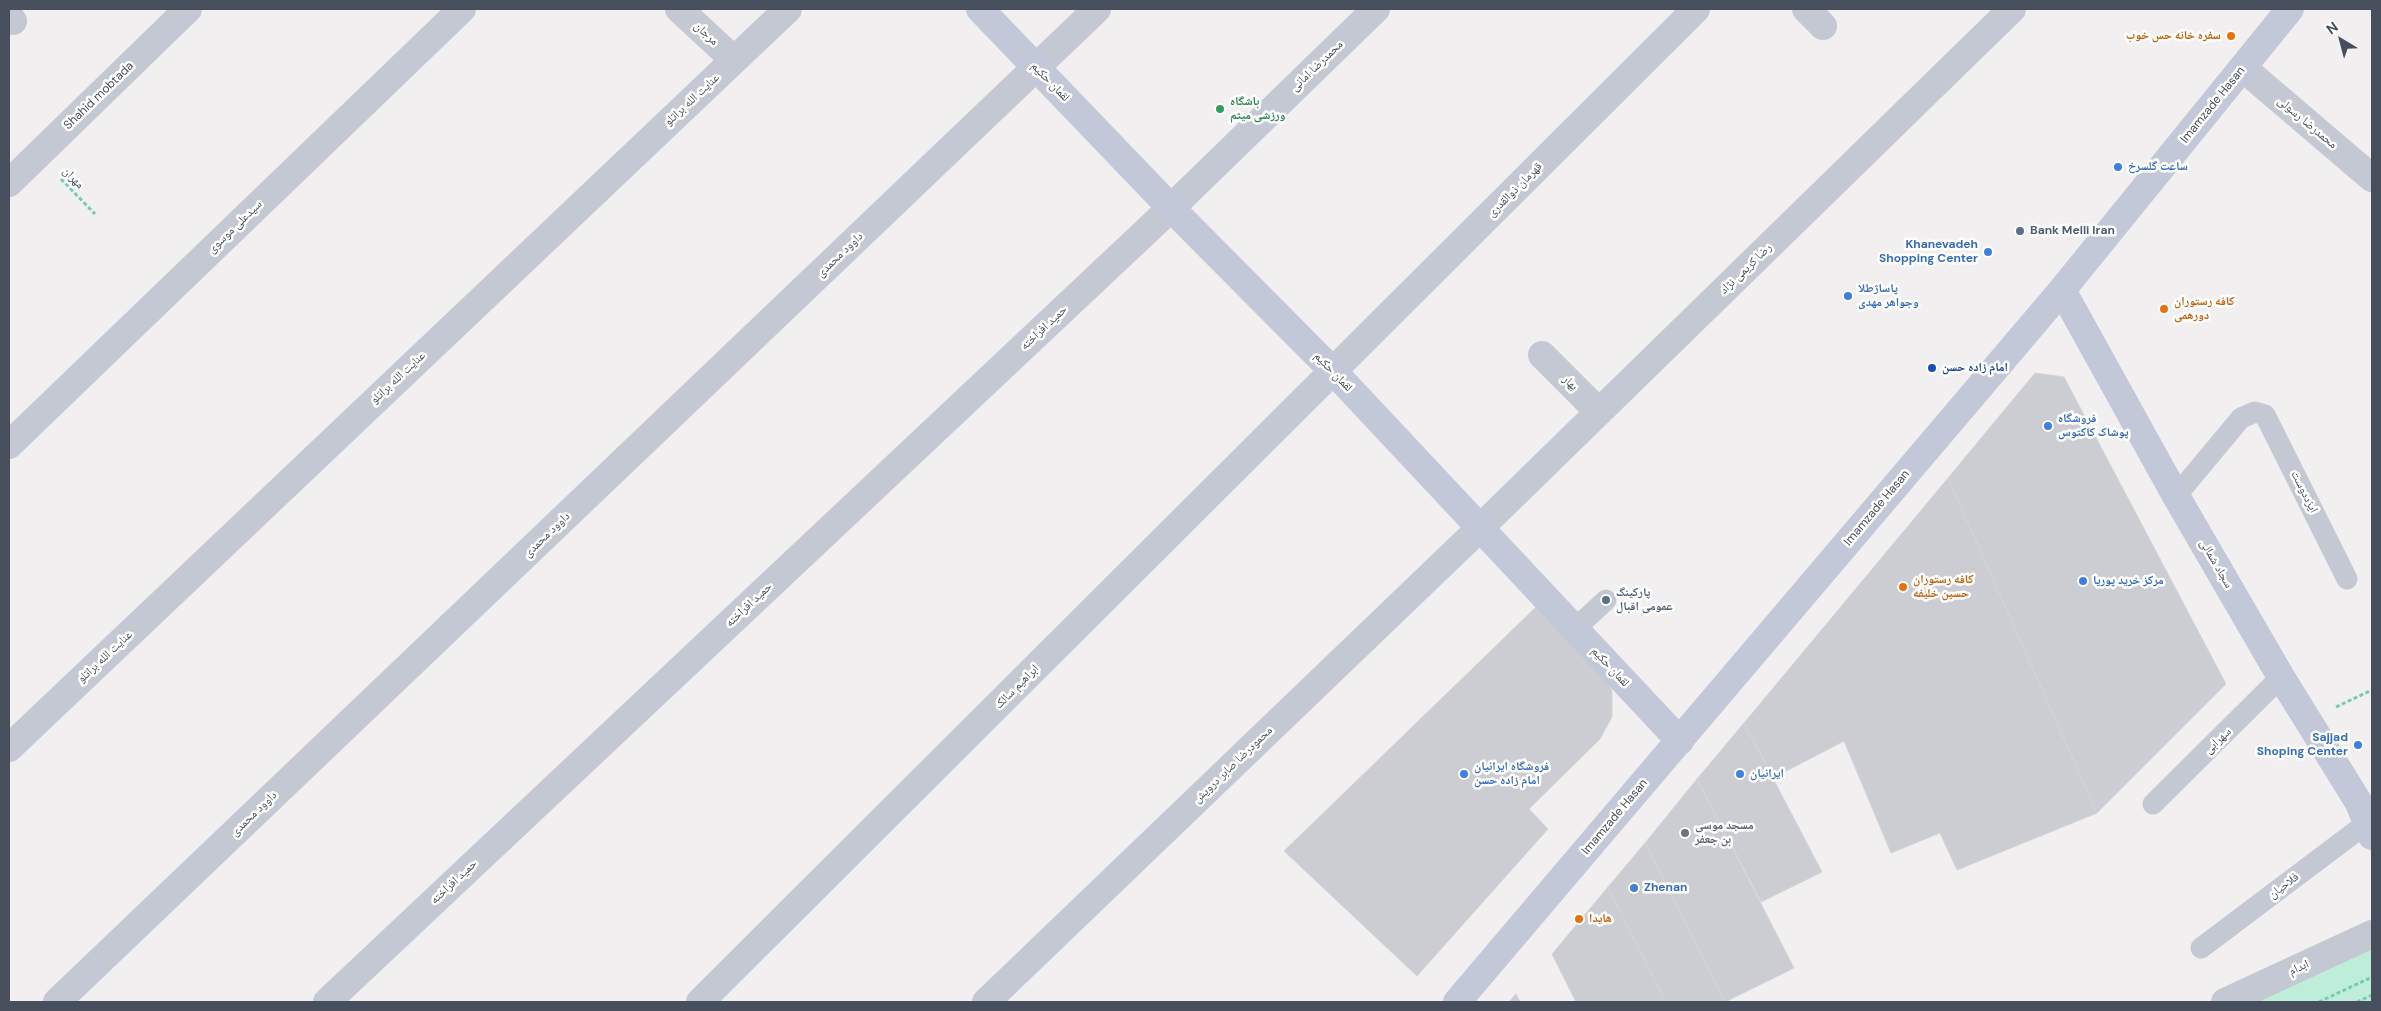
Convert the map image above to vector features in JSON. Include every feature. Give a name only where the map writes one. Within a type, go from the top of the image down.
[{"type":"main road","name":"لقمان حکیم","points":[[980,9],[1333,371],[1680,741]]},
{"type":"main road","name":"Imamzade Hasan","points":[[1457,1002],[2062,290],[2290,9]]},
{"type":"main road","name":"سجاد شمالی","points":[[2062,290],[2176,496],[2281,677],[2359,803],[2371,827]]},
{"type":"street","name":"Shahid mobtada","points":[[9,183],[188,9]]},
{"type":"street","name":"سیدعلی موسوی","points":[[9,445],[462,9]]},
{"type":"street","name":"مرجان","points":[[678,9],[734,60]]},
{"type":"street","name":"عنایت الله براتلو","points":[[9,748],[788,9]]},
{"type":"street","name":"داوود محمدی","points":[[57,1002],[1097,9]]},
{"type":"street","name":"محمدرضا امانی","points":[[1172,208],[1376,9]]},
{"type":"street","name":"قهرمان ذوالقدری","points":[[1333,371],[1696,9]]},
{"type":"street","name":"رضا کریمی نژاد","points":[[1480,528],[2012,9]]},
{"type":"street","name":"محمدرضا رسولی","points":[[2243,68],[2372,178]]},
{"type":"street","name":"حمید افراخته","points":[[327,1002],[1172,208]]},
{"type":"street","name":"بهار","points":[[1542,355],[1599,412]]},
{"type":"street","name":"ابراهیم سالک","points":[[700,1002],[1333,371]]},
{"type":"street","name":"محمودرضا صابر درویش","points":[[986,1002],[1480,528]]},
{"type":"street","name":"ابدام","points":[[2225,1002],[2372,934]]},
{"type":"lane","name":"ایزددوست","points":[[2176,496],[2241,418],[2255,412],[2265,415],[2348,579]]},
{"type":"lane","points":[[1575,629],[1606,600]]},
{"type":"lane","name":"سهرابی","points":[[2153,804],[2281,677]]},
{"type":"lane","name":"فلاحیان","points":[[2201,948],[2371,827]]},
{"type":"path","name":"مهران","points":[[38,155],[95,214]]},
{"type":"path","points":[[2309,720],[2372,690]]},
{"type":"path","points":[[2319,1002],[2372,977]]},
{"type":"path","points":[[2357,1002],[2372,995]]},
{"type":"green space","points":[[2372,948],[2372,1002],[2243,1002]]},
{"type":"building","name":"مرکز خرید پوریا","points":[[2035,373],[2064,377],[2226,684],[2097,813],[1948,478]]},
{"type":"building","points":[[1948,478],[2097,813],[1957,870],[1940,833],[1891,853],[1844,741],[1773,778],[1744,723]]},
{"type":"building","name":"فروشگاه ایرانیان امام زاده حسن","points":[[1536,607],[1606,679],[1612,691],[1612,717],[1600,739],[1529,809],[1548,829],[1417,976],[1284,851]]},
{"type":"building","points":[[1744,723],[1822,872],[1761,902],[1697,779]]},
{"type":"building","points":[[1697,779],[1794,968],[1725,1002],[1645,843]]},
{"type":"building","points":[[1645,843],[1725,1002],[1666,1002],[1608,887]]},
{"type":"building","points":[[1608,887],[1666,1002],[1576,1002],[1552,954]]},
{"type":"building","points":[[1516,994],[1520,1002],[1509,1002]]},
{"type":"place","name":"سفره خانه حس خوب","points":[[2231,36]]},
{"type":"place","name":"باشگاه ورزشی میثم","points":[[1220,109]]},
{"type":"place","name":"ساعت گلسرخ","points":[[2118,167]]},
{"type":"place","name":"Bank Melli Iran","points":[[2020,231]]},
{"type":"place","name":"Khanevadeh Shopping Center","points":[[1988,252]]},
{"type":"place","name":"پاساژطلا وجواهر مهدی","points":[[1848,296]]},
{"type":"place","name":"کافه رستوران دورهمی","points":[[2164,309]]},
{"type":"place","name":"امام زاده حسن","points":[[1932,368]]},
{"type":"place","name":"فروشگاه پوشاک کاکتوس","points":[[2048,426]]},
{"type":"place","name":"مرکز خرید پوریا","points":[[2083,581]]},
{"type":"place","name":"کافه رستوران حسین خلیفه","points":[[1903,587]]},
{"type":"place","name":"پارکینگ عمومی اقبال","points":[[1606,600]]},
{"type":"place","name":"Sajjad Shoping Center","points":[[2358,745]]},
{"type":"place","name":"فروشگاه ایرانیان امام زاده حسن","points":[[1464,774]]},
{"type":"place","name":"ایرانیان","points":[[1740,774]]},
{"type":"place","name":"مسجد موسی بن جعفر","points":[[1685,833]]},
{"type":"place","name":"Zhenan","points":[[1634,888]]},
{"type":"place","name":"هایدا","points":[[1579,919]]}]
